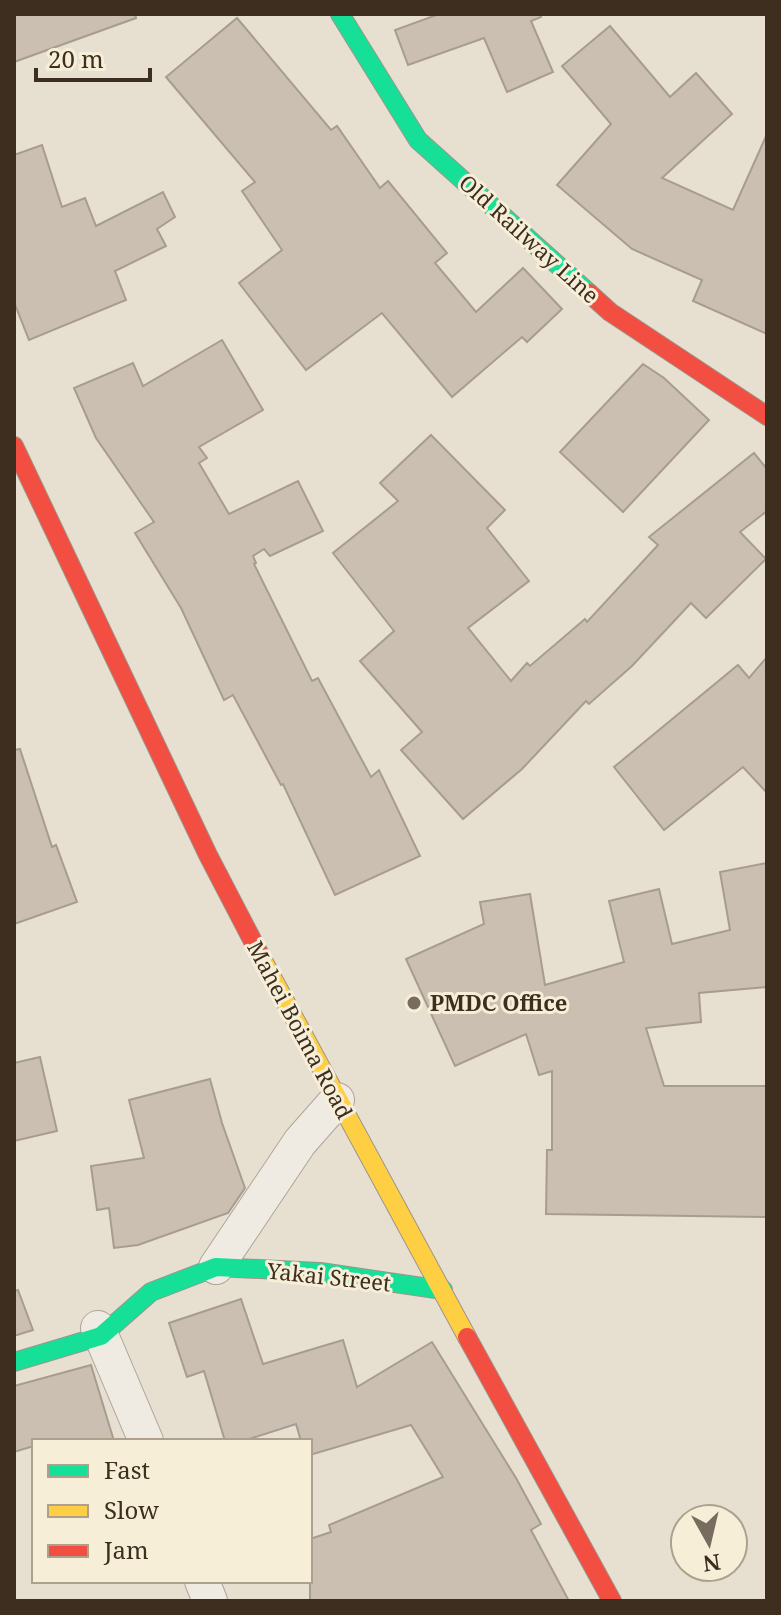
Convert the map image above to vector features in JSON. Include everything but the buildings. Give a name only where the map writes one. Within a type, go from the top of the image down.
[{"type":"main road","name":"Old Railway Line","points":[[340,14],[418,140],[610,312],[767,416]]},
{"type":"main road","name":"Mahei Boima Road","points":[[14,446],[208,855],[337,1100],[612,1601]]},
{"type":"main road","name":"Yakai Street","points":[[14,1362],[99,1332],[151,1292],[216,1267],[320,1272],[443,1290]]},
{"type":"street","points":[[216,1267],[300,1142],[337,1100]]},
{"type":"street","points":[[99,1332],[145,1439]]},
{"type":"traffic: fast","points":[[340,14],[418,140],[589,293]]},
{"type":"traffic: fast","points":[[14,1362],[101,1336],[151,1292],[216,1267],[320,1272],[443,1290]]},
{"type":"traffic: slow","points":[[260,955],[467,1337]]},
{"type":"traffic: jam","points":[[589,293],[610,312],[767,416]]},
{"type":"traffic: jam","points":[[14,446],[208,855],[260,955]]},
{"type":"traffic: jam","points":[[467,1337],[612,1601]]},
{"type":"place","name":"PMDC Office","points":[[414,1003]]}]
